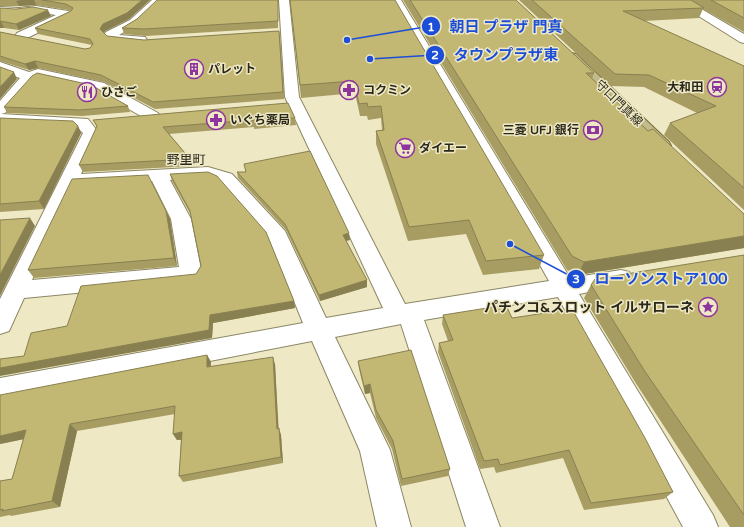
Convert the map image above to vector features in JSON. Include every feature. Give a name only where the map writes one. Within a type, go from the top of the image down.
[{"type":"main road","name":"守口門真線","points":[[564,51],[673,156]]},
{"type":"street","points":[[114,38],[110,35],[134,22],[158,0]]},
{"type":"street","points":[[284,0],[292,97],[290,105],[404,315],[483,527]]},
{"type":"street","points":[[396,0],[701,527]]},
{"type":"street","points":[[678,0],[744,38]]},
{"type":"street","points":[[0,10],[19,11],[36,9],[68,14],[15,35],[43,41]]},
{"type":"street","points":[[0,19],[19,11]]},
{"type":"street","points":[[271,33],[287,32]]},
{"type":"street","points":[[101,44],[114,38],[154,40]]},
{"type":"street","points":[[0,110],[34,75],[60,63]]},
{"type":"street","points":[[0,66],[34,75],[98,86],[152,116]]},
{"type":"street","points":[[129,118],[168,115]]},
{"type":"street","points":[[0,119],[90,121],[91,133],[50,216],[12,287],[0,324]]},
{"type":"street","points":[[68,180],[208,172],[226,178],[278,236],[319,330],[375,450],[394,527]]},
{"type":"street","points":[[12,287],[192,274],[181,219],[158,175]]},
{"type":"street","points":[[29,218],[50,216]]},
{"type":"street","points":[[0,390],[319,330],[642,274]]},
{"type":"building","points":[[42,0],[142,0],[127,13],[103,24],[100,29],[107,36],[144,40],[279,31],[283,92],[153,102],[101,75],[35,61],[25,64],[0,56],[0,32],[85,49],[90,48],[93,44],[90,39],[35,28],[71,11],[73,8],[66,4]]},
{"type":"building","points":[[157,0],[278,0],[278,21],[144,29],[122,28],[137,19]]},
{"type":"building","points":[[290,0],[395,0],[544,255],[486,261],[469,220],[409,227],[376,131],[384,130],[381,106],[368,107],[367,103],[359,104],[354,81],[300,85]]},
{"type":"building","points":[[410,0],[516,0],[594,73],[586,73],[648,131],[653,129],[744,214],[744,236],[584,262],[572,256]]},
{"type":"building","points":[[532,0],[691,0],[704,8],[623,11],[744,66],[744,188],[670,123],[716,106],[649,75],[615,74]]},
{"type":"building","points":[[711,0],[744,0],[744,18]]},
{"type":"building","points":[[33,7],[48,10],[16,24],[0,21],[0,8],[16,9]]},
{"type":"building","points":[[0,67],[14,72],[0,87]]},
{"type":"building","points":[[37,73],[91,85],[128,106],[79,110],[4,107],[32,76]]},
{"type":"building","points":[[288,103],[295,118],[163,127],[190,159],[79,165],[97,126],[93,120]]},
{"type":"building","points":[[0,118],[73,121],[78,126],[39,201],[0,204]]},
{"type":"building","points":[[310,151],[349,233],[343,235],[367,280],[319,295],[285,224],[237,172],[246,172],[244,164]]},
{"type":"building","points":[[208,172],[217,176],[266,232],[294,301],[210,315],[209,330],[0,368],[0,359],[24,356],[31,333],[67,326],[81,286],[196,274],[201,266],[190,211],[170,174]]},
{"type":"building","points":[[148,175],[166,211],[174,258],[28,270],[72,179]]},
{"type":"building","points":[[30,218],[0,275],[0,220]]},
{"type":"building","points":[[744,255],[744,515],[644,370],[591,285],[595,279]]},
{"type":"building","points":[[506,305],[512,318],[572,309],[645,438],[673,492],[591,503],[569,450],[500,465],[498,459],[484,461],[439,343],[453,340],[443,315]]},
{"type":"building","points":[[411,350],[450,469],[402,479],[393,441],[376,410],[370,384],[364,386],[358,361]]},
{"type":"building","points":[[207,355],[207,367],[273,357],[277,429],[279,428],[281,457],[179,476],[182,432],[173,434],[175,406],[70,424],[52,501],[2,511],[3,509],[0,510],[0,481],[12,479],[26,430],[0,436],[0,395]]},
{"type":"place","name":"朝日 プラザ 門真","points":[[347,40]]},
{"type":"place","name":"タウンプラザ東","points":[[370,59]]},
{"type":"place","name":"パレット","points":[[194,69]]},
{"type":"place","name":"大和田","points":[[717,87]]},
{"type":"place","name":"コクミン","points":[[349,90]]},
{"type":"place","name":"ひさご","points":[[87,92]]},
{"type":"place","name":"いぐち薬局","points":[[216,120]]},
{"type":"place","name":"三菱 UFJ 銀行","points":[[593,130]]},
{"type":"place","name":"ダイエー","points":[[405,148]]},
{"type":"place","name":"ローソンストア100","points":[[510,244]]},
{"type":"place","name":"パチンコ&スロット イルサローネ","points":[[708,307]]},
{"type":"district","name":"野里町","points":[[186,159]]}]
